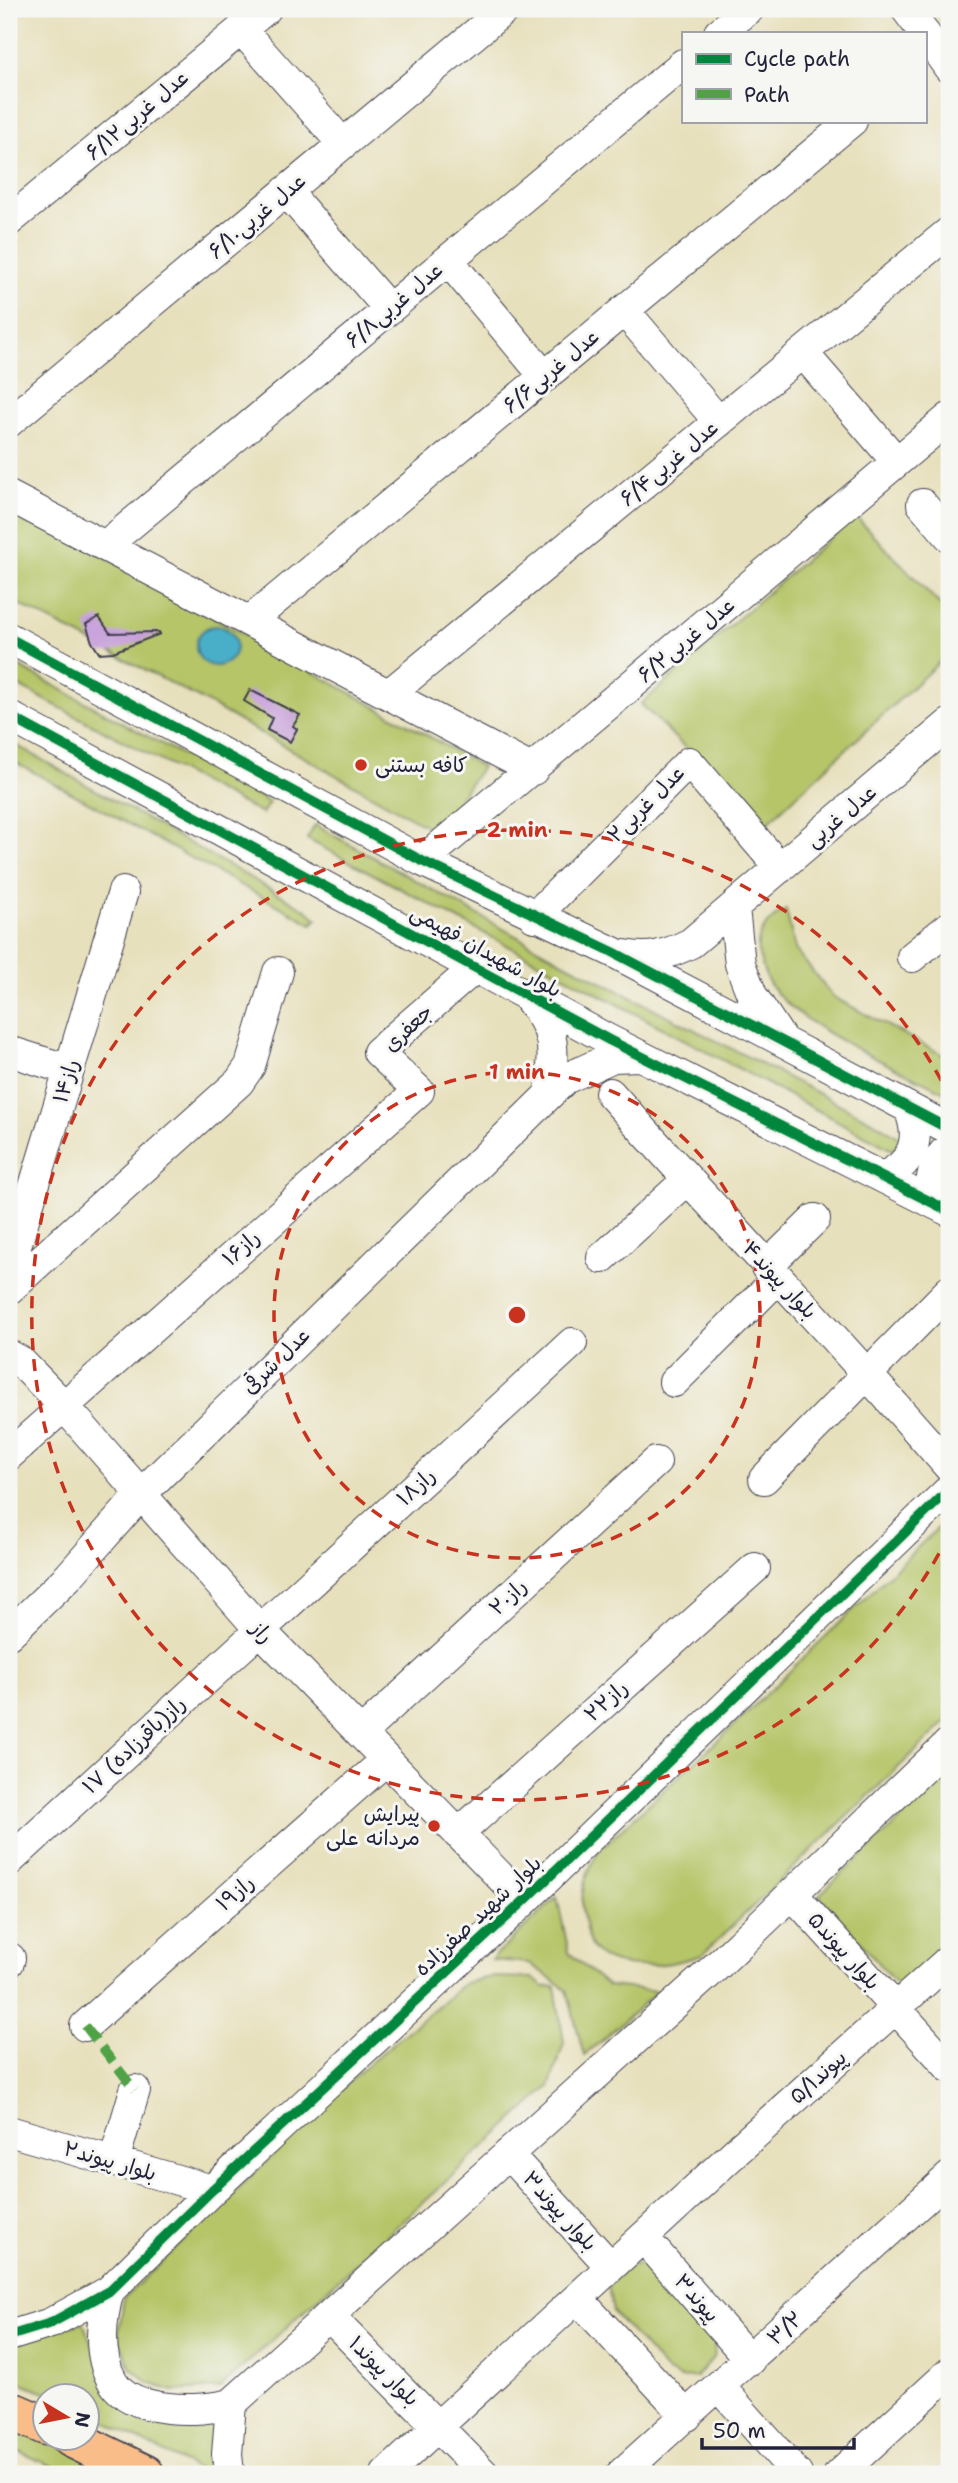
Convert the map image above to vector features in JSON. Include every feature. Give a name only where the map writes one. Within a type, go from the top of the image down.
[{"type":"main road","points":[[9,2410],[32,2420]]},
{"type":"main road","points":[[100,2452],[145,2474]]},
{"type":"street","name":"۶/۱۲عدل غربی","points":[[9,221],[266,9]]},
{"type":"street","name":"۶/۱۰عدل غربی","points":[[9,422],[505,9]]},
{"type":"street","points":[[720,32],[749,9]]},
{"type":"street","points":[[906,9],[921,32]]},
{"type":"street","points":[[241,29],[342,144]]},
{"type":"street","name":"۶/۸عدل غربی","points":[[105,546],[682,65]]},
{"type":"street","name":"۶/۶عدل غربی","points":[[250,621],[851,122]]},
{"type":"street","points":[[286,191],[389,309]]},
{"type":"street","name":"۶/۴عدل غربی","points":[[389,694],[949,232]]},
{"type":"street","points":[[448,260],[545,377]]},
{"type":"street","points":[[624,310],[719,422]]},
{"type":"street","points":[[803,353],[897,462]]},
{"type":"street","name":"۶/۲عدل غربی","points":[[422,861],[949,418]]},
{"type":"street","points":[[9,496],[533,769]]},
{"type":"street","points":[[922,504],[949,536]]},
{"type":"street","points":[[9,638],[422,861],[534,917],[613,952],[949,1129]]},
{"type":"street","name":"بلوار شهیدان فهیمی","points":[[9,716],[640,1056],[940,1207]]},
{"type":"street","name":"عدل غربی","points":[[613,952],[641,958],[667,955],[691,943],[949,724]]},
{"type":"street","name":"عدل غربی۲","points":[[534,917],[689,761],[780,868]]},
{"type":"street","name":"راز۱۴","points":[[9,1269],[122,892]]},
{"type":"street","points":[[734,908],[740,964],[752,995],[786,1045]]},
{"type":"street","points":[[912,957],[949,926]]},
{"type":"street","name":"جعفری","points":[[419,1091],[378,1052],[476,967]]},
{"type":"street","points":[[9,1289],[239,1082],[250,1066],[278,972]]},
{"type":"street","points":[[524,994],[542,1015],[554,1040],[549,1094]]},
{"type":"street","points":[[9,1051],[69,1070]]},
{"type":"street","name":"عدل شرقی","points":[[9,1634],[69,1576],[142,1493],[565,1079],[613,1057],[640,1056]]},
{"type":"street","name":"راز۱۶","points":[[9,1455],[419,1091]]},
{"type":"street","name":"بلوار پیوند۴","points":[[610,1093],[772,1273],[870,1375],[949,1466]]},
{"type":"street","points":[[883,1177],[898,1170],[910,1158],[916,1142],[916,1125],[909,1109]]},
{"type":"street","points":[[940,1207],[931,1176],[936,1163],[949,1148]]},
{"type":"street","points":[[602,1258],[687,1180]]},
{"type":"street","points":[[674,1382],[772,1273],[815,1219]]},
{"type":"street","points":[[764,1479],[870,1375],[949,1292]]},
{"type":"street","name":"راز۱۸","points":[[260,1630],[572,1343]]},
{"type":"street","name":"راز","points":[[9,1355],[20,1361],[64,1406],[260,1630],[524,1901]]},
{"type":"street","name":"راز۲۰","points":[[361,1733],[656,1462]]},
{"type":"street","name":"بلوار شهید صفرزاده","points":[[9,2336],[51,2323],[109,2291],[212,2190],[524,1901],[949,1490]]},
{"type":"street","name":"راز۲۲","points":[[458,1834],[755,1568]]},
{"type":"street","name":"۱۷ راز(باقرزاده)","points":[[9,1861],[260,1630]]},
{"type":"street","points":[[109,2291],[102,2337],[105,2360],[115,2384],[128,2395],[168,2408],[211,2409],[231,2403],[793,1895],[949,1743]]},
{"type":"street","name":"راز۱۹","points":[[85,2026],[386,1760]]},
{"type":"street","name":"بلوار پیوند۵","points":[[793,1895],[949,2067]]},
{"type":"street","name":"پیوند۵/۱","points":[[386,2474],[741,2147],[949,1961]]},
{"type":"street","points":[[114,2161],[135,2090]]},
{"type":"street","name":"بلوار پیوند۲","points":[[9,2132],[212,2190]]},
{"type":"street","name":"بلوار پیوند۳","points":[[509,2154],[611,2267]]},
{"type":"street","name":"۳/۲","points":[[621,2474],[949,2177]]},
{"type":"street","name":"پیوند۳","points":[[643,2237],[750,2360]]},
{"type":"street","points":[[577,2298],[687,2416]]},
{"type":"street","name":"بلوار پیوند۱","points":[[330,2316],[484,2474]]},
{"type":"street","points":[[839,2474],[949,2373]]},
{"type":"street","points":[[720,2387],[797,2474]]},
{"type":"street","points":[[229,2474],[227,2454],[231,2403]]},
{"type":"green space","points":[[9,504],[482,767],[435,831],[195,696],[9,599]]},
{"type":"green space","points":[[855,516],[949,614],[949,653],[764,826],[641,704]]},
{"type":"green space","points":[[9,661],[269,802],[262,814],[9,681]]},
{"type":"green space","points":[[9,741],[305,909],[317,919],[312,924],[9,759]]},
{"type":"green space","points":[[315,825],[563,962],[878,1124],[903,1140],[892,1150],[307,839]]},
{"type":"green space","points":[[786,910],[795,949],[833,997],[949,1058],[949,1094],[850,1045],[800,1015],[781,998],[767,978],[759,956],[758,942],[768,923]]},
{"type":"green space","points":[[949,1517],[949,1719],[702,1955],[644,1966],[613,1962],[601,1956],[591,1946],[582,1910],[587,1874],[600,1849],[728,1731]]},
{"type":"green space","points":[[942,1781],[949,1789],[949,1954],[905,1994],[819,1895]]},
{"type":"green space","points":[[557,1897],[569,1953],[608,1986],[658,1991],[584,2056],[567,1990],[529,1963],[491,1960]]},
{"type":"green space","points":[[491,1977],[532,1978],[544,1987],[555,1986],[564,2043],[549,2087],[220,2388],[173,2391],[149,2383],[131,2368],[118,2338],[124,2298],[365,2067],[465,1983]]},
{"type":"green space","points":[[641,2264],[652,2268],[704,2324],[715,2343],[713,2358],[696,2377],[681,2378],[667,2372],[613,2312],[608,2287],[627,2265]]},
{"type":"green space","points":[[83,2322],[107,2384],[214,2416],[216,2474],[206,2474],[102,2420],[102,2382],[32,2382],[32,2387],[9,2378],[9,2342]]},
{"type":"green space","points":[[9,2423],[32,2433],[32,2452],[72,2452],[118,2474],[69,2474],[9,2447]]},
{"type":"water","points":[[216,626],[230,632],[236,646],[230,660],[216,666],[202,660],[196,646],[202,632]]},
{"type":"building","points":[[99,617],[110,633],[160,634],[113,652],[99,653],[86,624]]},
{"type":"building","points":[[250,690],[300,715],[293,726],[297,729],[290,742],[267,730],[272,718],[244,701]]},
{"type":"marked path","points":[[85,2026],[135,2090]]},
{"type":"cycle path","points":[[9,638],[422,861],[613,952],[949,1129]]},
{"type":"cycle path","points":[[9,716],[609,1040],[949,1211]]},
{"type":"cycle path","points":[[9,2336],[51,2323],[109,2291],[212,2190],[524,1901],[949,1490]]},
{"type":"place","name":"کافه بستنی","points":[[361,765]]},
{"type":"place","name":"پیرایش مردانه علی","points":[[434,1826]]}]
